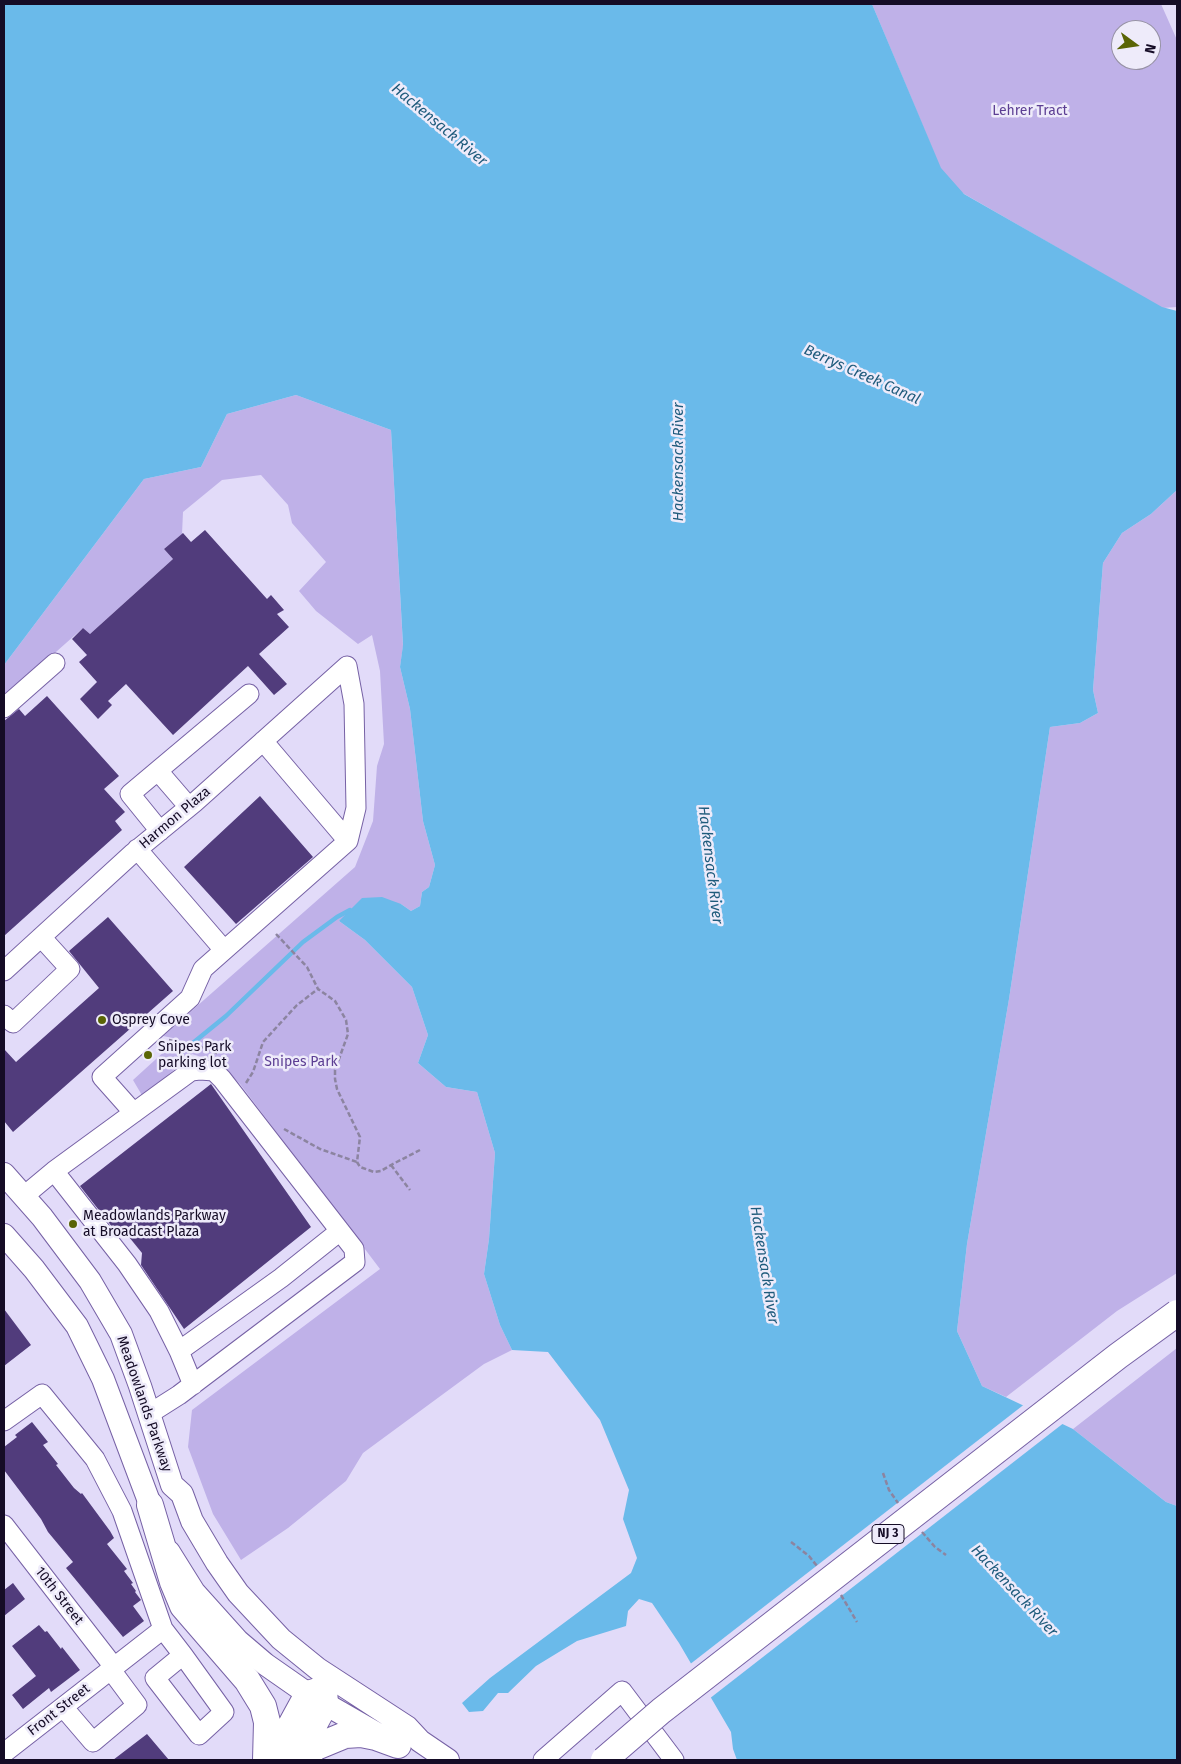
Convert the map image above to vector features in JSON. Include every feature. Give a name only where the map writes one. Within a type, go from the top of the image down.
[{"type":"highway","name":"NJ 3","points":[[604,1760],[647,1722],[1118,1356],[1177,1313]]},
{"type":"highway","points":[[150,1505],[173,1582],[184,1606],[247,1680],[263,1706],[267,1722],[266,1760]]},
{"type":"highway","points":[[272,1760],[319,1696]]},
{"type":"highway","points":[[295,1760],[319,1696]]},
{"type":"highway","points":[[300,1760],[316,1747],[345,1735],[361,1734],[376,1737],[413,1749]]},
{"type":"main road","name":"Meadowlands Parkway","points":[[4,1174],[42,1216],[90,1281],[116,1327],[140,1386],[172,1485],[182,1494],[192,1520],[217,1563],[238,1593],[275,1632],[318,1668],[407,1727],[413,1749]]},
{"type":"main road","name":"Meadowlands Parkway","points":[[4,1235],[34,1269],[77,1326],[103,1379],[169,1552],[194,1592],[238,1642],[265,1664],[413,1749],[448,1760]]},
{"type":"main road","points":[[172,1485],[170,1498],[182,1528],[195,1555],[226,1601],[319,1696]]},
{"type":"street","points":[[4,708],[56,664]]},
{"type":"street","name":"Harmon Plaza","points":[[4,971],[137,850],[189,807],[347,666],[354,704],[356,808],[348,841]]},
{"type":"street","points":[[160,831],[130,794],[250,694]]},
{"type":"street","points":[[134,1113],[102,1077],[190,998],[203,969],[348,841],[263,741]]},
{"type":"street","points":[[158,771],[189,807]]},
{"type":"street","points":[[137,850],[224,950]]},
{"type":"street","points":[[4,1015],[13,1023],[70,969],[40,937]]},
{"type":"street","points":[[24,1196],[54,1171],[191,1071],[214,1071],[354,1249],[355,1262],[179,1395],[149,1414]]},
{"type":"street","points":[[54,1171],[128,1264],[159,1311],[179,1351],[192,1385]]},
{"type":"street","points":[[179,1351],[292,1269],[340,1231]]},
{"type":"street","points":[[292,1269],[309,1296]]},
{"type":"street","points":[[4,1421],[42,1394],[95,1459],[122,1512],[163,1630],[182,1655]]},
{"type":"street","name":"10th Street","points":[[4,1525],[112,1668],[137,1705],[93,1742],[63,1706]]},
{"type":"street","name":"Front Street","points":[[4,1753],[163,1630]]},
{"type":"street","points":[[543,1760],[622,1692],[674,1760]]},
{"type":"path","points":[[276,934],[307,967],[318,989],[335,1002],[346,1020],[348,1034],[335,1070],[335,1079],[337,1089],[360,1137],[357,1162]]},
{"type":"path","points":[[246,1083],[263,1042],[297,1005],[318,989]]},
{"type":"path","points":[[174,1041],[204,1048],[222,1057]]},
{"type":"path","points":[[241,1077],[248,1088]]},
{"type":"path","points":[[240,1084],[246,1083]]},
{"type":"path","points":[[283,1129],[320,1149],[357,1162],[360,1167],[374,1172],[382,1172],[391,1165],[420,1150]]},
{"type":"path","points":[[391,1165],[410,1190]]},
{"type":"green space","name":"Lehrer Tract","points":[[872,4],[1161,4],[1177,40],[1177,307],[1162,308],[947,184]]},
{"type":"green space","name":"Snipes Park","points":[[296,395],[391,430],[403,646],[400,667],[410,709],[423,821],[435,865],[429,887],[422,892],[420,906],[411,911],[401,904],[339,921],[365,940],[412,987],[428,1035],[418,1063],[446,1087],[477,1092],[495,1153],[489,1239],[484,1274],[500,1325],[512,1350],[484,1364],[363,1453],[346,1481],[288,1528],[241,1560],[213,1514],[188,1447],[192,1410],[380,1269],[240,1084],[217,1062],[192,1054],[143,1097],[133,1080],[178,1039],[163,1036],[355,867],[373,821],[377,766],[384,744],[380,671],[372,635],[358,644],[316,611],[299,591],[326,562],[292,523],[288,505],[261,475],[222,480],[183,512],[182,534],[164,549],[173,559],[90,634],[83,628],[4,698],[4,665],[144,479],[201,467],[227,414]]},
{"type":"green space","points":[[1177,490],[1177,1273],[1117,1311],[1006,1397],[982,1386],[957,1331],[967,1244],[1009,999],[1050,727],[1080,723],[1098,713],[1093,690],[1103,563],[1122,533],[1151,514]]},
{"type":"green space","points":[[1177,1348],[1177,1506],[1166,1502],[1073,1429]]},
{"type":"water","points":[[4,4],[872,4],[941,168],[964,194],[1162,307],[1177,311],[1177,490],[1151,514],[1122,533],[1103,563],[1093,690],[1098,713],[1080,723],[1050,727],[1009,999],[967,1244],[957,1331],[982,1386],[1073,1429],[1166,1502],[1177,1506],[1177,1760],[737,1760],[733,1749],[731,1732],[679,1643],[652,1603],[639,1599],[628,1611],[626,1626],[577,1641],[536,1666],[508,1693],[498,1693],[483,1711],[469,1712],[462,1703],[490,1678],[631,1573],[637,1558],[623,1519],[629,1490],[600,1420],[548,1352],[512,1350],[500,1325],[484,1274],[489,1239],[495,1153],[477,1092],[446,1087],[418,1063],[428,1035],[412,987],[365,940],[339,921],[362,898],[382,897],[401,904],[411,911],[420,906],[422,892],[429,887],[435,865],[423,821],[410,709],[400,667],[403,645],[391,430],[296,395],[227,414],[201,467],[144,479],[4,665]]},
{"type":"pier","points":[[1026,1403],[1065,1422],[709,1699],[689,1665]]},
{"type":"building","points":[[205,530],[267,599],[271,595],[284,610],[277,614],[289,627],[259,654],[287,684],[274,695],[248,666],[173,735],[126,684],[108,701],[112,705],[98,719],[80,699],[97,682],[79,662],[87,655],[72,639],[83,628],[90,634],[173,559],[164,549],[183,533],[191,542]]},
{"type":"building","points":[[47,696],[119,776],[104,789],[125,812],[115,821],[122,830],[4,936],[4,721],[19,709],[25,716]]},
{"type":"building","points":[[260,796],[313,857],[236,924],[184,867]]},
{"type":"building","name":"Osprey Cove","points":[[108,917],[173,991],[13,1132],[4,1121],[4,1049],[16,1062],[99,988],[69,951]]},
{"type":"building","points":[[211,1084],[311,1227],[184,1329],[141,1265],[142,1253],[129,1237],[120,1237],[80,1186]]},
{"type":"building","points":[[4,1309],[31,1345],[4,1366]]},
{"type":"building","points":[[32,1422],[48,1442],[43,1445],[58,1464],[56,1465],[74,1488],[82,1493],[110,1531],[114,1538],[107,1544],[127,1569],[124,1571],[133,1583],[131,1584],[141,1600],[133,1606],[144,1621],[123,1637],[66,1568],[73,1562],[48,1532],[41,1519],[4,1470],[4,1447],[17,1437],[15,1435]]},
{"type":"building","points":[[13,1583],[25,1599],[4,1616],[4,1590]]},
{"type":"building","points":[[39,1625],[45,1632],[47,1631],[61,1649],[62,1647],[80,1670],[51,1692],[49,1688],[23,1709],[12,1695],[36,1676],[12,1646]]},
{"type":"building","points":[[147,1734],[169,1760],[113,1760]]},
{"type":"waterway","points":[[183,1051],[226,1016],[303,942],[337,917],[350,910]]},
{"type":"place","name":"Osprey Cove","points":[[102,1020]]},
{"type":"place","name":"Snipes Park parking lot","points":[[148,1055]]},
{"type":"place","name":"Meadowlands Parkway at Broadcast Plaza","points":[[73,1224]]},
{"type":"water label","name":"Hackensack River","points":[[439,125]]},
{"type":"water label","name":"Berrys Creek Canal","points":[[862,375]]},
{"type":"water label","name":"Hackensack River","points":[[679,462]]},
{"type":"water label","name":"Hackensack River","points":[[710,865]]},
{"type":"water label","name":"Hackensack River","points":[[764,1265]]},
{"type":"water label","name":"Hackensack River","points":[[1014,1591]]}]
